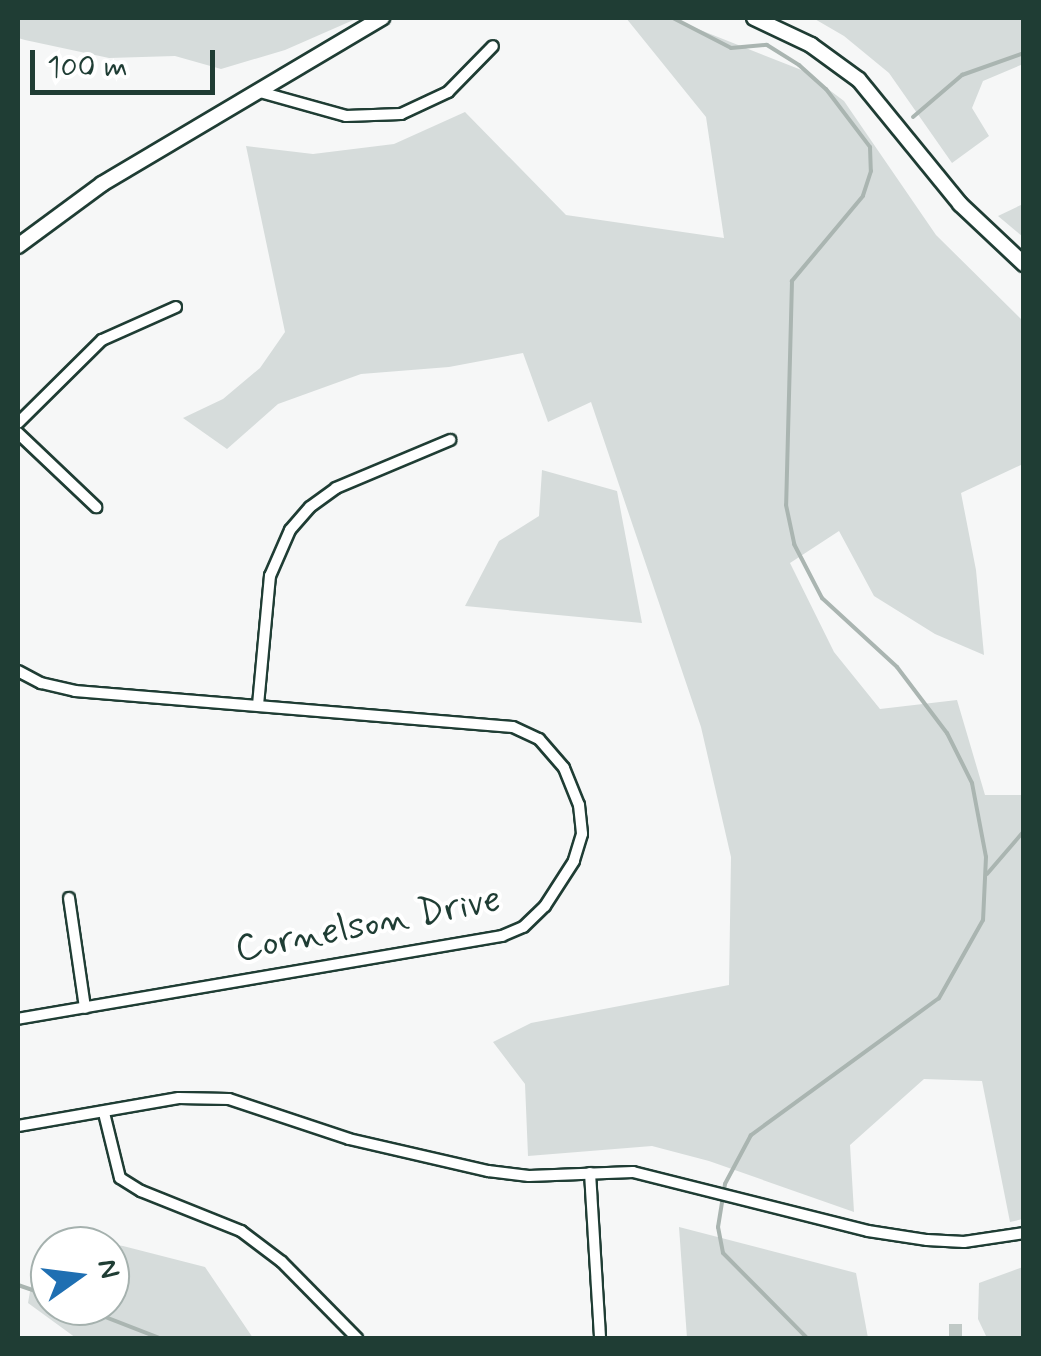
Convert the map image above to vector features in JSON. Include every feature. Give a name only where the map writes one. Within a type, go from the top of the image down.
[{"type":"main road","points":[[18,246],[102,184],[382,18]]},
{"type":"main road","points":[[754,18],[812,45],[859,80],[960,204],[1024,264]]},
{"type":"street","points":[[260,92],[346,116],[401,114],[448,92],[493,46]]},
{"type":"street","points":[[18,424],[102,340],[176,307]]},
{"type":"street","points":[[18,433],[96,507]]},
{"type":"street","points":[[258,706],[270,576],[290,530],[310,507],[336,488],[450,440]]},
{"type":"street","name":"Cornelson Drive","points":[[18,672],[41,683],[75,691],[502,725],[524,731],[551,750],[573,786],[582,834],[574,862],[539,914],[502,936],[18,1019]]},
{"type":"street","points":[[69,898],[85,1008]]},
{"type":"street","points":[[18,1126],[179,1098],[229,1099],[349,1139],[488,1172],[633,1172],[927,1240],[964,1242],[1024,1233]]},
{"type":"street","points":[[104,1113],[120,1178],[141,1192],[241,1232],[282,1262],[357,1338]]},
{"type":"street","points":[[590,1173],[600,1338]]},
{"type":"shaded area","points":[[18,18],[358,18],[285,50],[221,69],[175,56],[109,58],[25,40],[18,38]]},
{"type":"shaded area","points":[[626,18],[670,18],[804,71],[844,101],[936,235],[1023,321],[1023,464],[961,493],[976,570],[984,655],[935,634],[874,596],[839,531],[790,563],[834,652],[880,709],[957,700],[985,795],[1023,795],[1023,1219],[1010,1222],[982,1081],[924,1079],[850,1145],[854,1212],[709,1161],[652,1146],[528,1156],[525,1084],[493,1042],[531,1023],[729,985],[731,857],[701,727],[591,402],[548,422],[523,353],[449,367],[361,374],[278,404],[227,449],[183,418],[223,399],[260,368],[285,332],[246,146],[313,154],[394,144],[465,112],[566,215],[724,238],[706,117]]},
{"type":"shaded area","points":[[813,18],[1023,18],[1023,64],[983,81],[972,108],[989,136],[952,163],[889,73],[844,36]]},
{"type":"shaded area","points":[[1023,204],[1023,237],[998,216]]},
{"type":"shaded area","points":[[542,470],[617,491],[642,623],[465,606],[499,541],[539,516]]},
{"type":"shaded area","points":[[679,1227],[856,1273],[868,1338],[687,1338]]},
{"type":"shaded area","points":[[130,1248],[205,1267],[253,1338],[76,1338],[60,1326],[130,1326]]},
{"type":"shaded area","points":[[1023,1267],[1023,1338],[987,1338],[978,1319],[979,1283]]},
{"type":"building","points":[[949,1324],[962,1324],[962,1338],[949,1338]]},
{"type":"waterway","points":[[673,18],[731,48],[767,45],[799,65],[826,89],[870,147],[871,171],[863,196],[792,281],[786,505],[794,544],[822,598],[897,667],[947,733],[972,783],[986,857],[983,920],[939,998],[751,1135],[725,1184],[718,1227],[723,1253],[807,1338]]},
{"type":"waterway","points":[[913,117],[962,75],[1024,53]]},
{"type":"waterway","points":[[987,874],[1024,831]]},
{"type":"waterway","points":[[18,1285],[30,1289]]},
{"type":"waterway","points":[[128,1326],[159,1338]]}]
